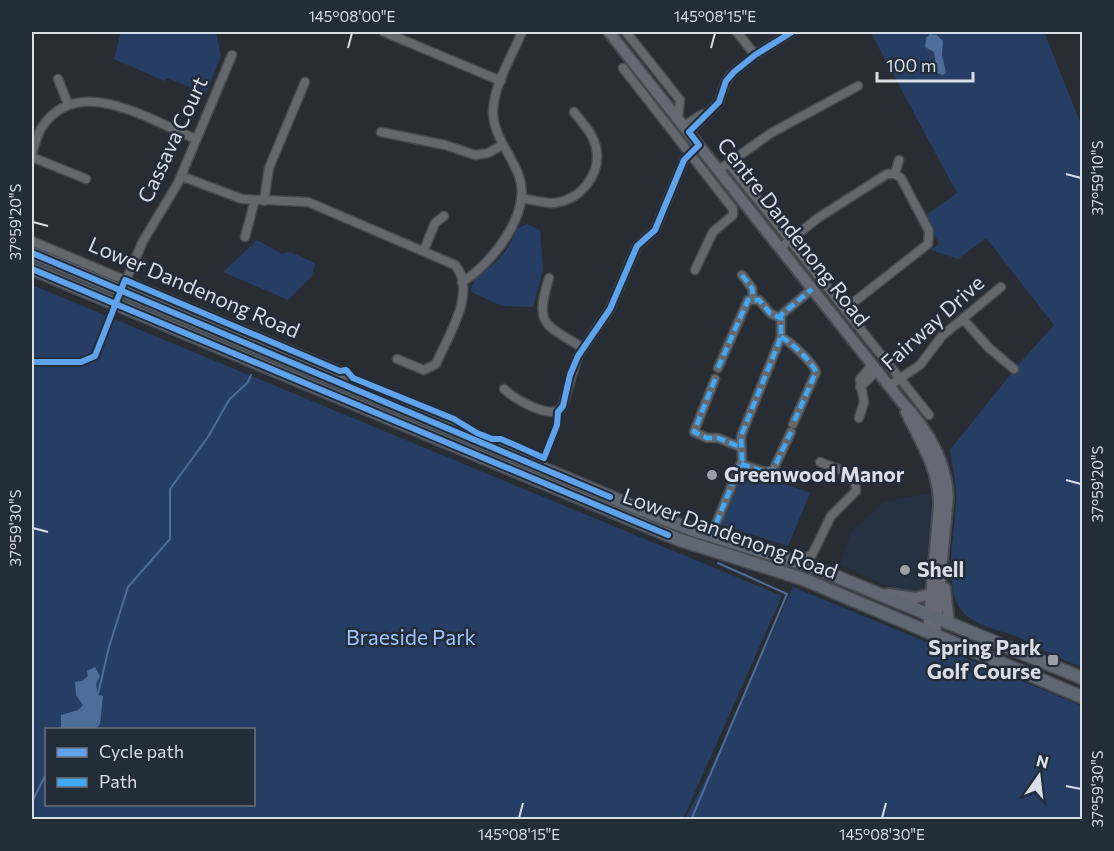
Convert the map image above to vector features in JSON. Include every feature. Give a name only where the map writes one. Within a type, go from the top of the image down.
[{"type":"highway","name":"Lower Dandenong Road","points":[[32,253],[123,286],[344,385],[637,508],[711,536],[794,560],[1083,678]]},
{"type":"highway","name":"Lower Dandenong Road","points":[[32,269],[680,540],[777,569],[1083,697]]},
{"type":"main road","name":"Centre Dandenong Road","points":[[609,32],[889,386],[918,419],[932,440],[946,476],[948,505],[938,620],[932,633]]},
{"type":"main road","name":"Centre Dandenong Road","points":[[901,401],[924,442],[938,486],[938,524],[930,594],[938,620]]},
{"type":"main road","points":[[873,592],[910,598],[930,594]]},
{"type":"street","points":[[384,32],[501,81]]},
{"type":"street","points":[[461,279],[475,273],[493,256],[503,242],[521,198],[518,174],[502,145],[493,115],[494,101],[522,32]]},
{"type":"street","points":[[626,32],[680,100],[684,126],[719,102],[730,76],[755,55],[792,32]]},
{"type":"street","points":[[737,32],[755,55]]},
{"type":"street","name":"Cassava Court","points":[[116,304],[143,241],[181,176],[232,55]]},
{"type":"street","name":"Centre Dandenong Road","points":[[622,69],[733,209],[733,215],[713,232],[695,270]]},
{"type":"street","points":[[58,79],[68,104]]},
{"type":"street","points":[[245,237],[260,200],[269,168],[305,82]]},
{"type":"street","points":[[722,174],[771,133],[858,86]]},
{"type":"street","points":[[86,179],[32,155],[42,128],[54,113],[68,104],[85,100],[102,101],[196,139]]},
{"type":"street","points":[[521,198],[548,203],[563,201],[577,194],[588,184],[596,164],[596,147],[590,133],[573,112]]},
{"type":"street","points":[[381,132],[445,145],[475,155],[488,153],[502,145]]},
{"type":"street","points":[[504,389],[516,398],[549,412],[558,412],[563,406],[570,375],[583,348],[610,309],[638,246],[655,230],[689,153],[699,145]]},
{"type":"street","points":[[895,174],[899,160]]},
{"type":"street","name":"Centre Dandenong Road","points":[[733,163],[790,240],[929,415]]},
{"type":"street","points":[[780,248],[887,174],[895,174],[902,178],[929,231],[929,241],[925,248],[845,309]]},
{"type":"street","points":[[181,176],[231,196],[308,202],[445,259],[461,279],[461,304],[434,366],[424,370],[397,359]]},
{"type":"street","points":[[424,250],[435,224],[444,216]]},
{"type":"street","name":"Lower Dandenong Road","points":[[32,241],[123,286],[340,371],[344,385]]},
{"type":"street","points":[[742,275],[752,288],[753,298],[780,318]]},
{"type":"street","points":[[549,278],[541,306],[544,321],[583,348]]},
{"type":"street","name":"Fairway Drive","points":[[889,386],[920,365],[942,336],[1001,287]]},
{"type":"street","points":[[780,318],[813,289]]},
{"type":"street","points":[[718,368],[733,338],[744,305],[753,298]]},
{"type":"street","points":[[711,536],[741,464],[742,432],[781,337],[780,318]]},
{"type":"street","points":[[963,319],[989,348],[1014,369]]},
{"type":"street","points":[[741,464],[765,472],[773,470],[816,372],[813,365],[792,343],[781,337]]},
{"type":"street","points":[[859,418],[864,402],[860,379],[875,368]]},
{"type":"street","points":[[715,379],[694,432],[740,447]]},
{"type":"street","points":[[794,560],[809,557],[818,547],[829,520],[852,497],[856,488],[852,477],[820,462]]},
{"type":"street","points":[[818,547],[818,560],[824,572]]},
{"type":"shaded area","points":[[930,34],[937,35],[943,41],[942,55],[946,73],[943,75],[937,73],[934,52],[925,47],[926,38]]},
{"type":"shaded area","name":"Shell","points":[[930,493],[931,526],[922,591],[898,591],[840,565],[851,532],[884,502]]},
{"type":"shaded area","points":[[95,667],[100,676],[96,684],[98,695],[103,696],[100,724],[97,728],[61,728],[61,715],[78,710],[83,705],[76,695],[75,682],[82,681],[88,676],[87,671]]},
{"type":"green space","points":[[121,32],[216,32],[221,56],[206,94],[167,78],[165,81],[114,59]]},
{"type":"green space","name":"Spring Park Golf Course","points":[[875,32],[1044,32],[1082,127],[1082,667],[1020,638],[971,619],[958,604],[953,591],[951,558],[956,496],[950,450],[1018,365],[1054,325],[986,238],[958,259],[931,250],[939,244],[925,216],[957,193],[872,35]]},
{"type":"green space","points":[[527,224],[540,230],[543,269],[533,307],[502,306],[471,292],[474,282],[501,257],[518,228]]},
{"type":"green space","points":[[257,240],[282,254],[290,252],[315,263],[312,276],[288,300],[223,272]]},
{"type":"green space","name":"Braeside Park","points":[[32,285],[782,596],[683,819],[32,819]]},
{"type":"green space","points":[[743,469],[810,493],[788,546],[719,524]]},
{"type":"green space","points":[[793,587],[1082,706],[1082,819],[685,819],[710,771]]},
{"type":"waterway","points":[[98,694],[109,647],[128,587],[170,539],[170,489],[208,437],[229,400],[248,382],[251,375]]},
{"type":"waterway","points":[[691,820],[787,594],[718,563]]},
{"type":"waterway","points":[[32,802],[45,776]]},
{"type":"marked path","points":[[742,275],[752,288],[753,298]]},
{"type":"marked path","points":[[711,536],[742,460],[741,436],[781,337],[781,315],[812,289]]},
{"type":"marked path","points":[[718,368],[748,300],[759,300],[770,313],[780,318]]},
{"type":"marked path","points":[[781,337],[801,353],[816,372],[793,424]]},
{"type":"marked path","points":[[715,379],[694,432],[740,447]]},
{"type":"marked path","points":[[741,464],[765,472],[773,470],[791,432]]},
{"type":"cycle path","points":[[32,362],[81,362],[95,356],[125,280],[340,371],[346,370],[353,378],[454,419],[477,433],[492,439],[501,439],[544,458],[557,425],[558,412],[563,406],[570,375],[578,356],[610,309],[637,246],[655,230],[684,160],[699,145],[689,132],[719,102],[726,81],[734,72],[755,55],[792,32]]},
{"type":"cycle path","points":[[32,253],[610,497]]},
{"type":"cycle path","points":[[32,269],[668,535]]},
{"type":"place","name":"Greenwood Manor","points":[[712,475]]},
{"type":"place","name":"Shell","points":[[905,570]]},
{"type":"place","name":"Spring Park Golf Course","points":[[1053,660]]}]
